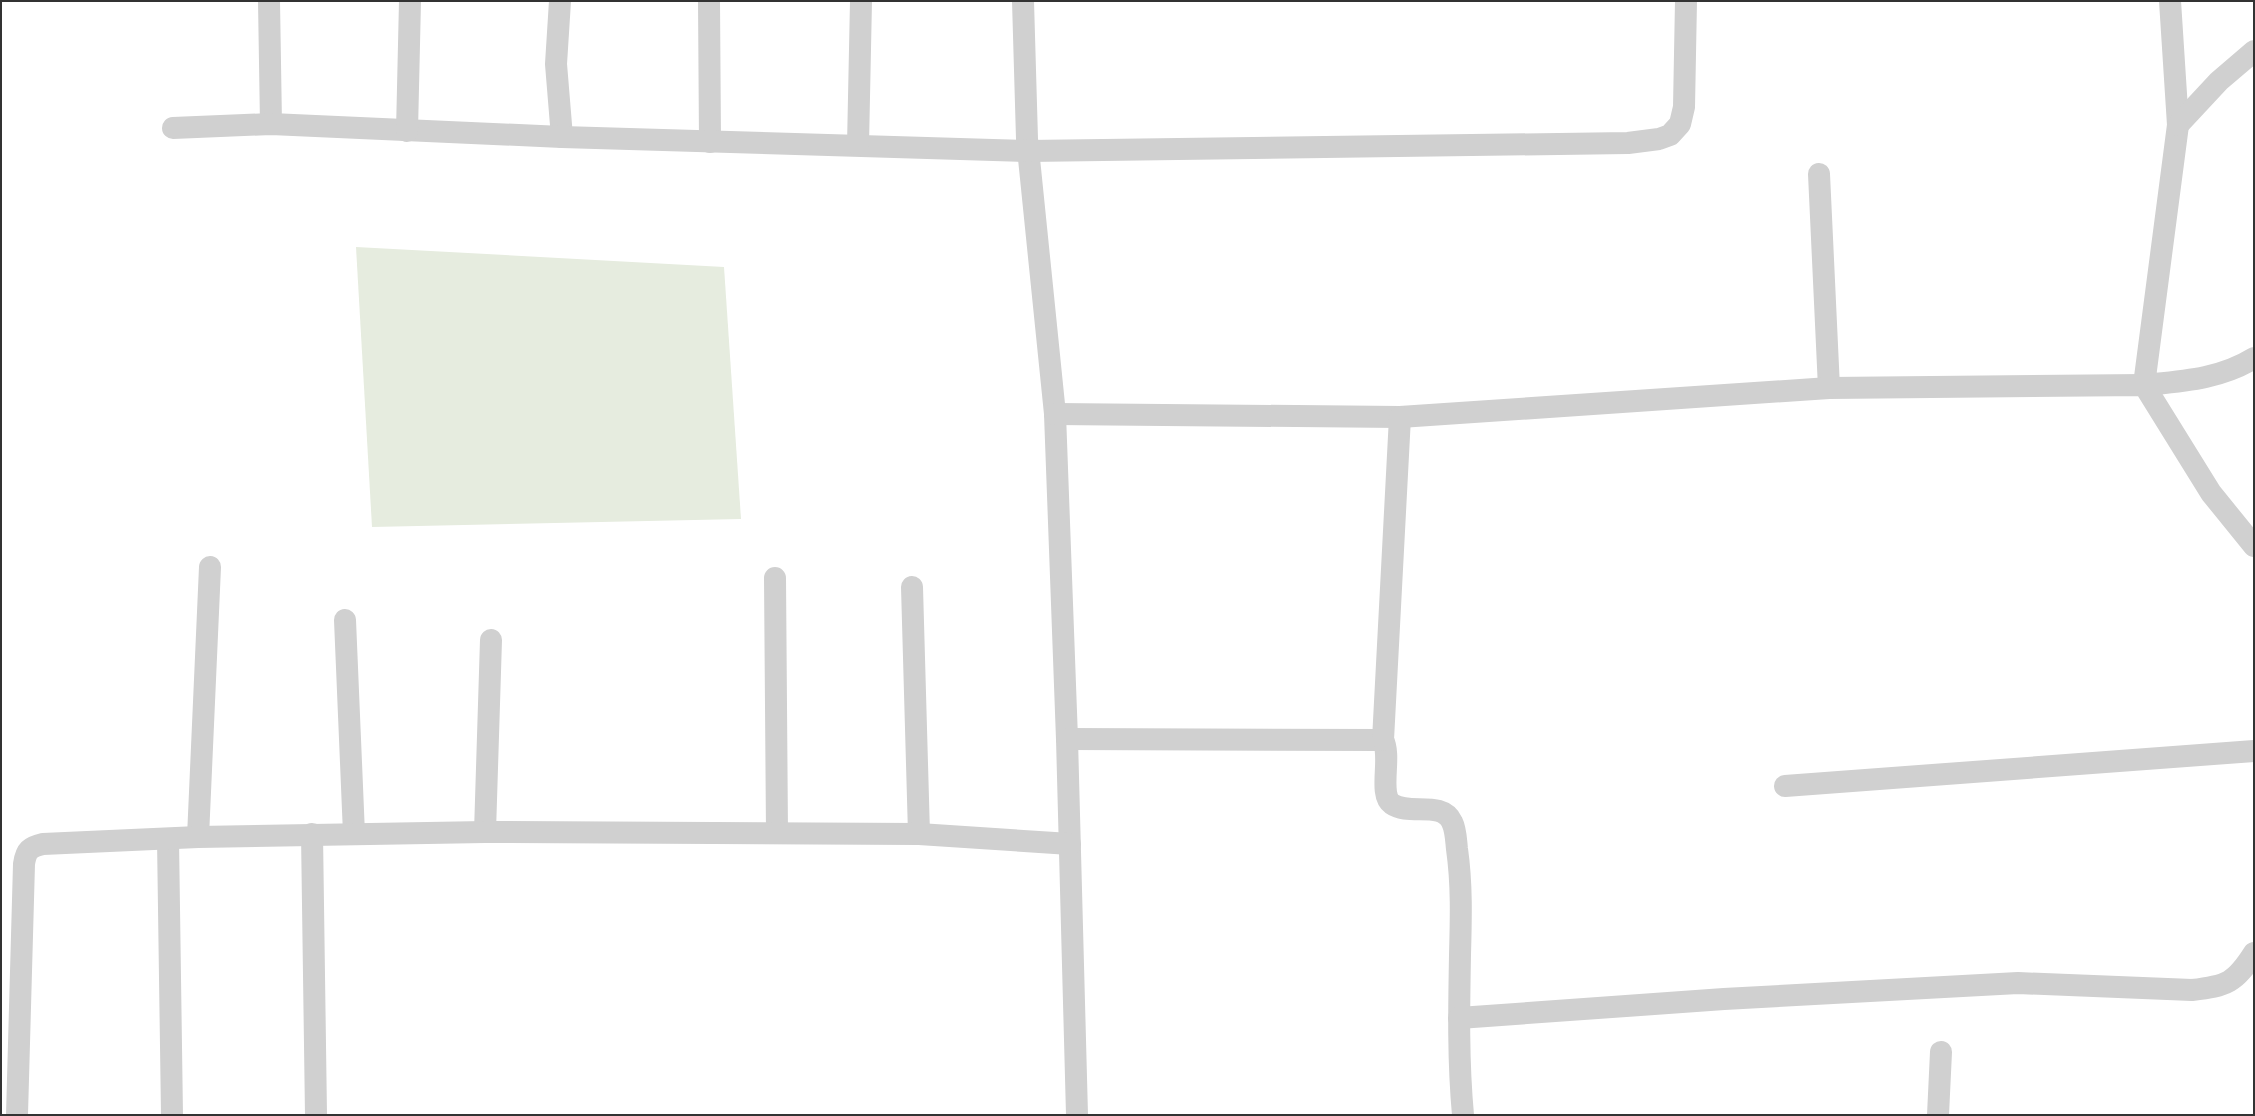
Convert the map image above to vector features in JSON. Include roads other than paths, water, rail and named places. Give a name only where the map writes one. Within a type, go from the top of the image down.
[{"type":"street","points":[[270,1],[271,124]]},
{"type":"street","points":[[407,131],[410,1]]},
{"type":"street","points":[[560,1],[556,64],[562,137]]},
{"type":"street","points":[[709,1],[710,142]]},
{"type":"street","points":[[858,146],[861,1]]},
{"type":"street","points":[[1023,1],[1028,151],[1055,414],[1067,740],[1077,1115]]},
{"type":"street","points":[[173,128],[271,124],[562,137],[1028,151],[1628,143],[1659,140],[1670,135],[1680,124],[1684,106],[1686,1]]},
{"type":"street","points":[[2170,1],[2178,125],[2144,385],[2211,493],[2254,546]]},
{"type":"street","points":[[2178,125],[2219,81],[2254,51]]},
{"type":"street","points":[[1819,174],[1829,388]]},
{"type":"street","points":[[1055,414],[1400,417],[1829,388],[2144,385],[2207,378],[2238,368],[2254,358]]},
{"type":"street","points":[[1400,417],[1383,740],[1387,753],[1385,790],[1387,798],[1391,804],[1401,808],[1440,811],[1448,815],[1453,823],[1461,881],[1459,1018],[1463,1115]]},
{"type":"street","points":[[198,837],[210,567]]},
{"type":"street","points":[[775,578],[777,833]]},
{"type":"street","points":[[912,587],[919,834]]},
{"type":"street","points":[[345,620],[354,834]]},
{"type":"street","points":[[486,832],[491,640]]},
{"type":"street","points":[[1067,740],[1383,740]]},
{"type":"street","points":[[1786,786],[2254,751]]},
{"type":"street","points":[[17,1115],[26,852],[31,847],[43,844],[198,837],[486,832],[919,834],[1070,844]]},
{"type":"street","points":[[312,834],[316,1115]]},
{"type":"street","points":[[168,839],[172,1115]]},
{"type":"street","points":[[1459,1018],[1724,999],[2018,983],[2192,990],[2220,987],[2241,974],[2254,953]]},
{"type":"street","points":[[1938,1115],[1941,1052]]}]
